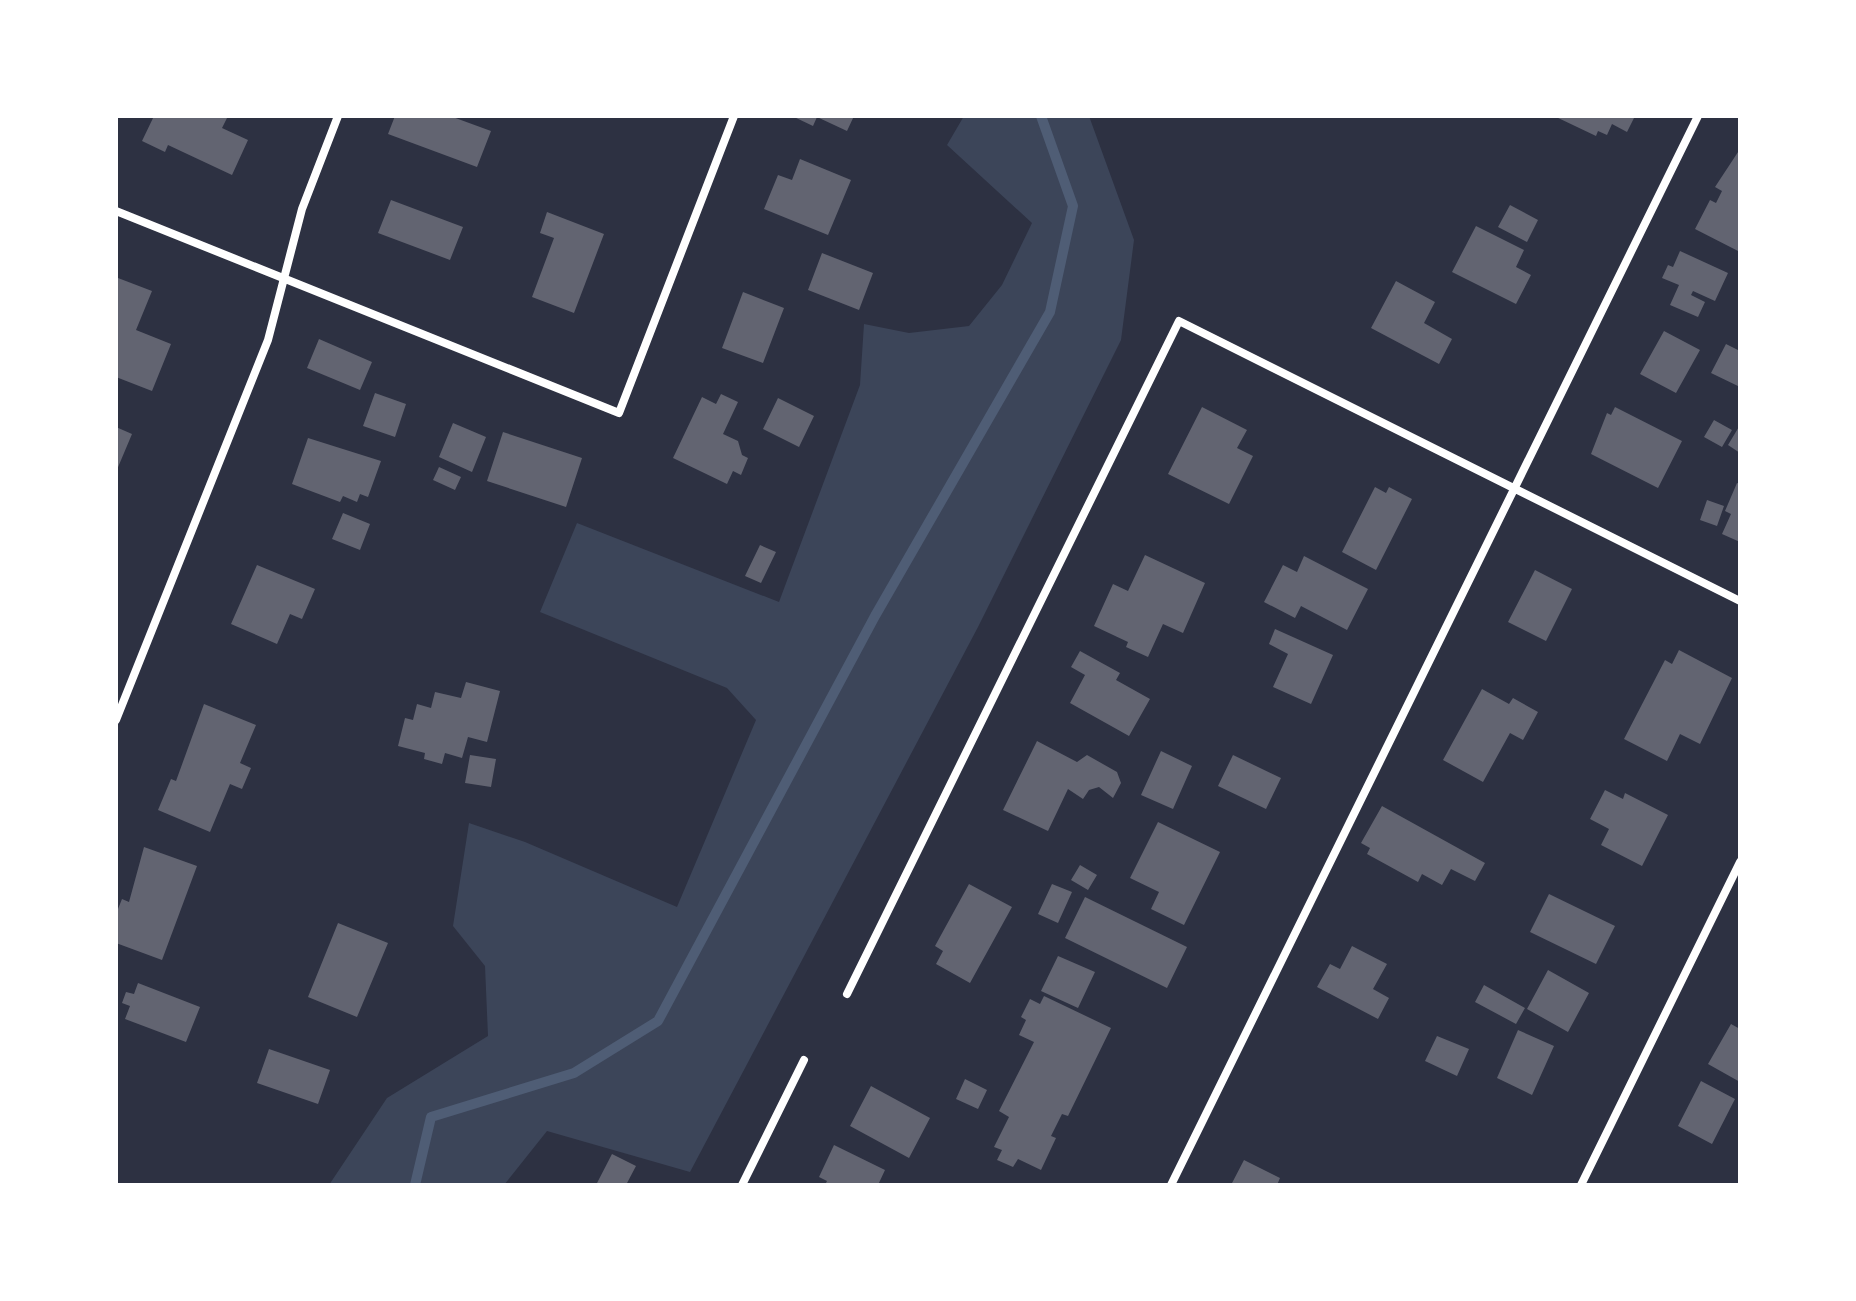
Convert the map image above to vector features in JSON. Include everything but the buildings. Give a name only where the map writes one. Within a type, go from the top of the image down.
[{"type":"street","points":[[116,720],[268,340],[282,276],[302,209],[338,116]]},
{"type":"street","points":[[116,211],[619,413],[734,116]]},
{"type":"street","points":[[1171,1185],[1698,116]]},
{"type":"street","points":[[847,994],[1179,321],[1740,601]]},
{"type":"street","points":[[1581,1185],[1740,862]]},
{"type":"street","points":[[742,1185],[804,1060]]},
{"type":"shaded area","points":[[964,116],[1089,116],[1134,240],[1121,340],[978,627],[690,1172],[547,1131],[504,1185],[329,1185],[387,1098],[488,1036],[485,966],[453,926],[469,823],[525,842],[677,907],[756,720],[727,688],[540,612],[577,523],[779,602],[860,385],[864,324],[909,333],[969,326],[1002,285],[1032,223],[947,145]]},
{"type":"waterway","points":[[415,1185],[431,1117],[574,1073],[658,1021],[875,616],[1050,312],[1073,206],[1041,116]]}]
